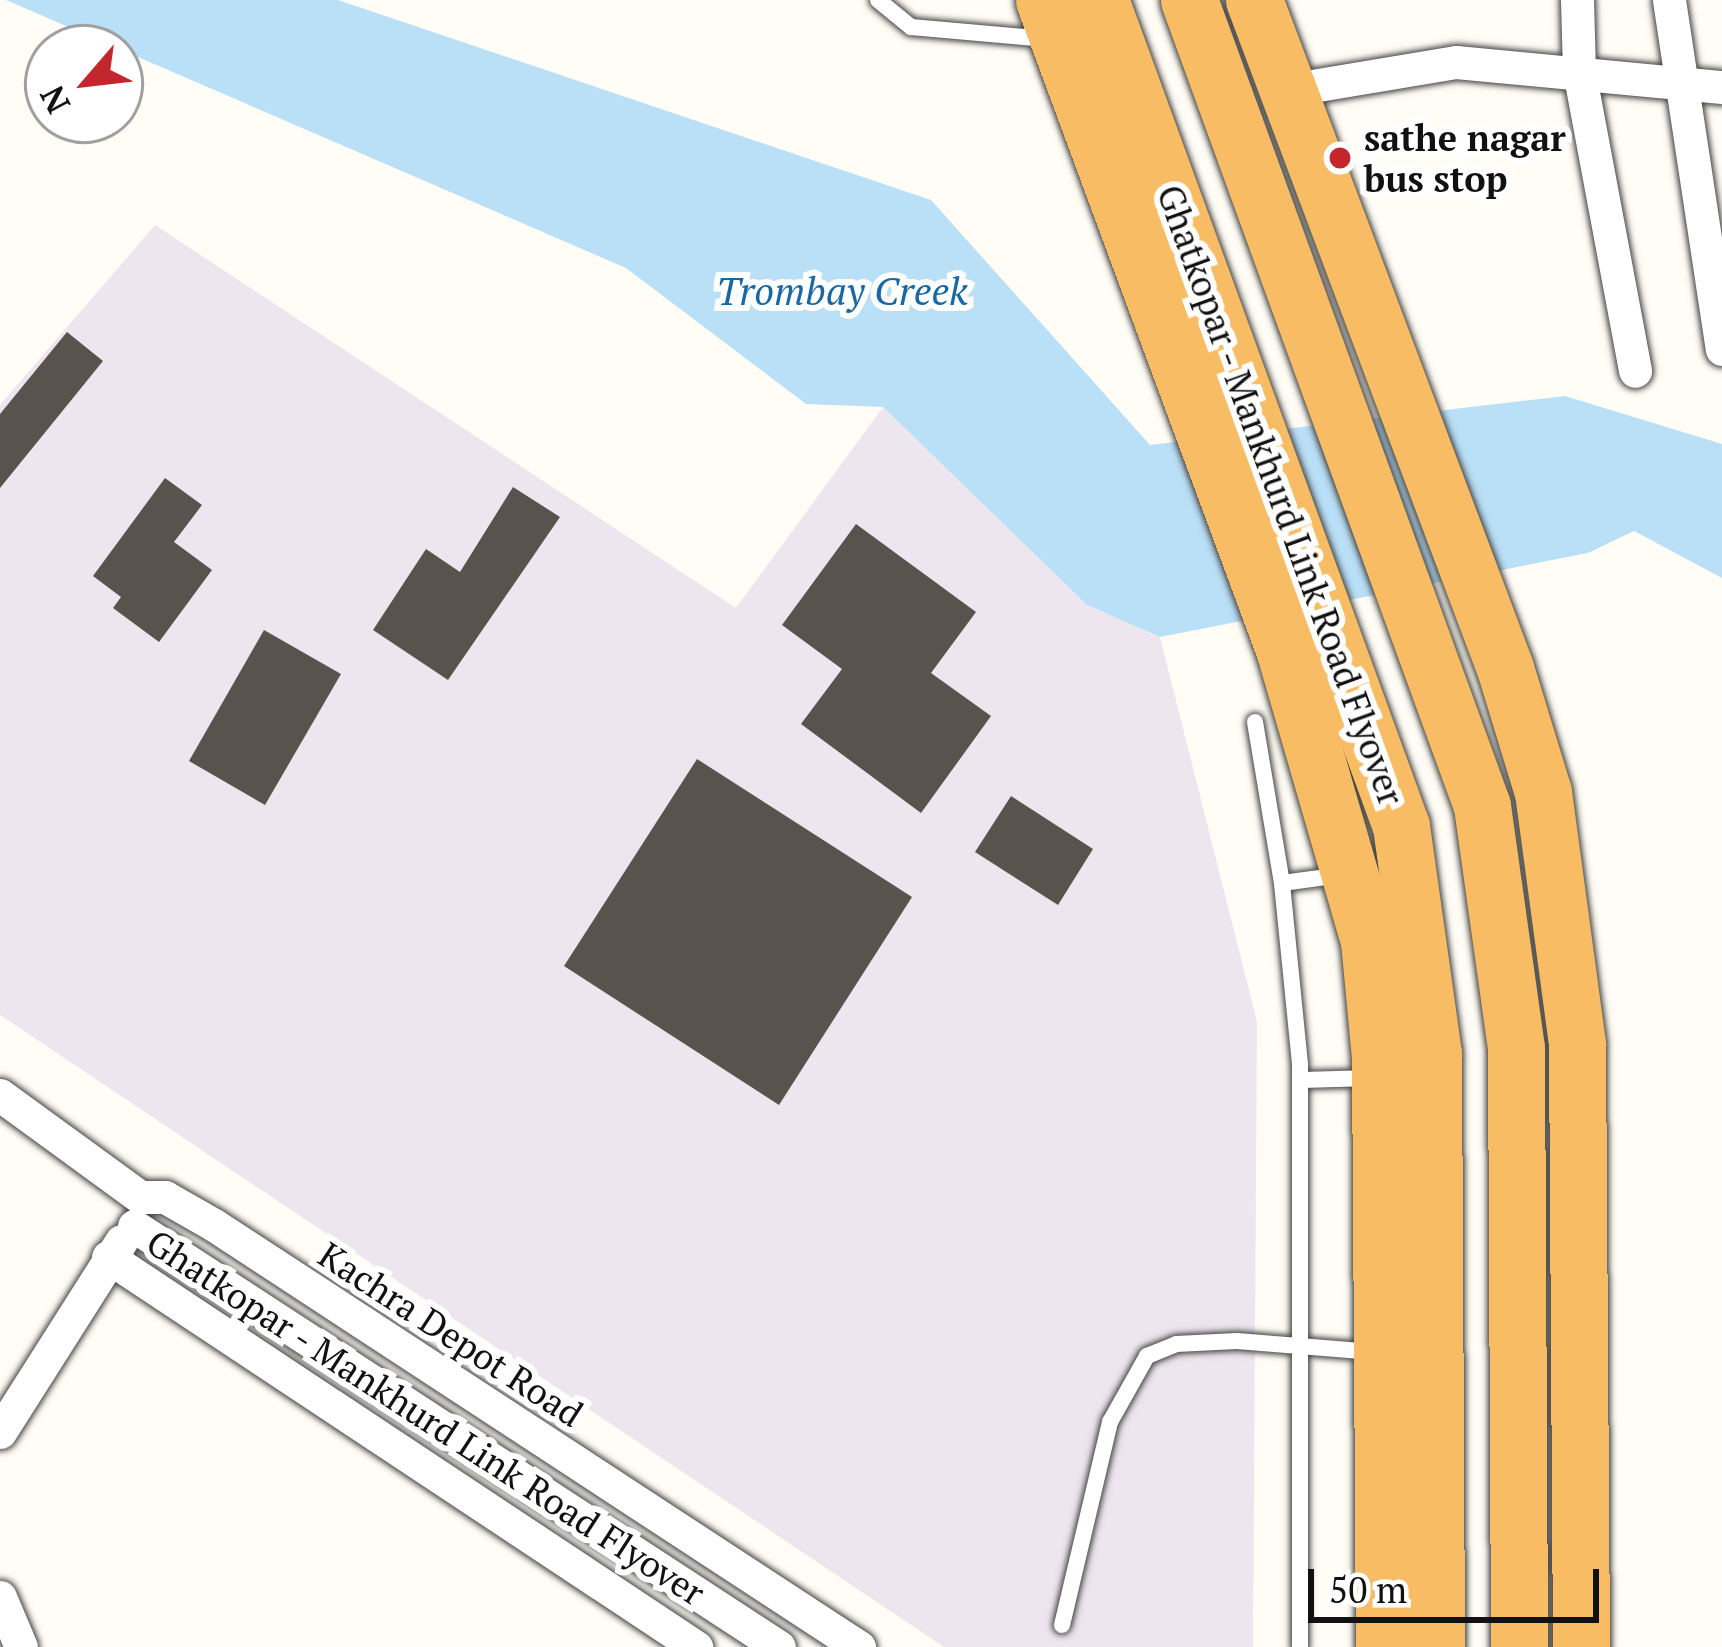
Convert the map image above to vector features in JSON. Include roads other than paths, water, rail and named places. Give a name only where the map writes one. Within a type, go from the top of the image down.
[{"type":"highway","name":"Ghatkopar - Mankhurd Link Road Flyover","points":[[1100,0],[1401,826],[1433,1054],[1436,1647]]},
{"type":"highway","points":[[1189,0],[1482,806],[1516,1048],[1520,1647]]},
{"type":"highway","points":[[1254,0],[1505,668],[1543,792],[1577,1044],[1581,1647]]},
{"type":"highway","points":[[1051,20],[1286,652],[1355,873],[1380,1078],[1384,1647]]},
{"type":"street","points":[[1577,0],[1579,71],[1636,371]]},
{"type":"street","points":[[1669,0],[1722,350]]},
{"type":"street","points":[[1288,90],[1437,63],[1679,78],[1722,87]]},
{"type":"street","name":"Kachra Depot Road","points":[[0,1095],[137,1212],[165,1197],[214,1225],[859,1647]]},
{"type":"street","points":[[0,1432],[137,1212]]},
{"type":"street","name":"Ghatkopar - Mankhurd Link Road Flyover","points":[[137,1212],[769,1641]]},
{"type":"street","points":[[108,1257],[696,1647]]},
{"type":"street","points":[[0,1597],[21,1647]]},
{"type":"lane","points":[[878,0],[911,27],[1051,20]]},
{"type":"lane","points":[[1255,722],[1282,884],[1300,1080],[1304,1347],[1300,1647]]},
{"type":"lane","points":[[1282,884],[1355,873]]},
{"type":"lane","points":[[1300,1080],[1380,1078]]},
{"type":"lane","points":[[1062,1625],[1110,1422],[1147,1356],[1176,1344],[1381,1353]]},
{"type":"water","name":"Trombay Creek","points":[[6,0],[338,0],[931,200],[1150,445],[1565,396],[1722,444],[1722,578],[1634,531],[1588,553],[1160,637],[1087,605],[883,407],[806,404],[626,268],[144,60],[144,24],[62,24]]},
{"type":"place","name":"sathe nagar bus stop","points":[[1340,158]]}]
